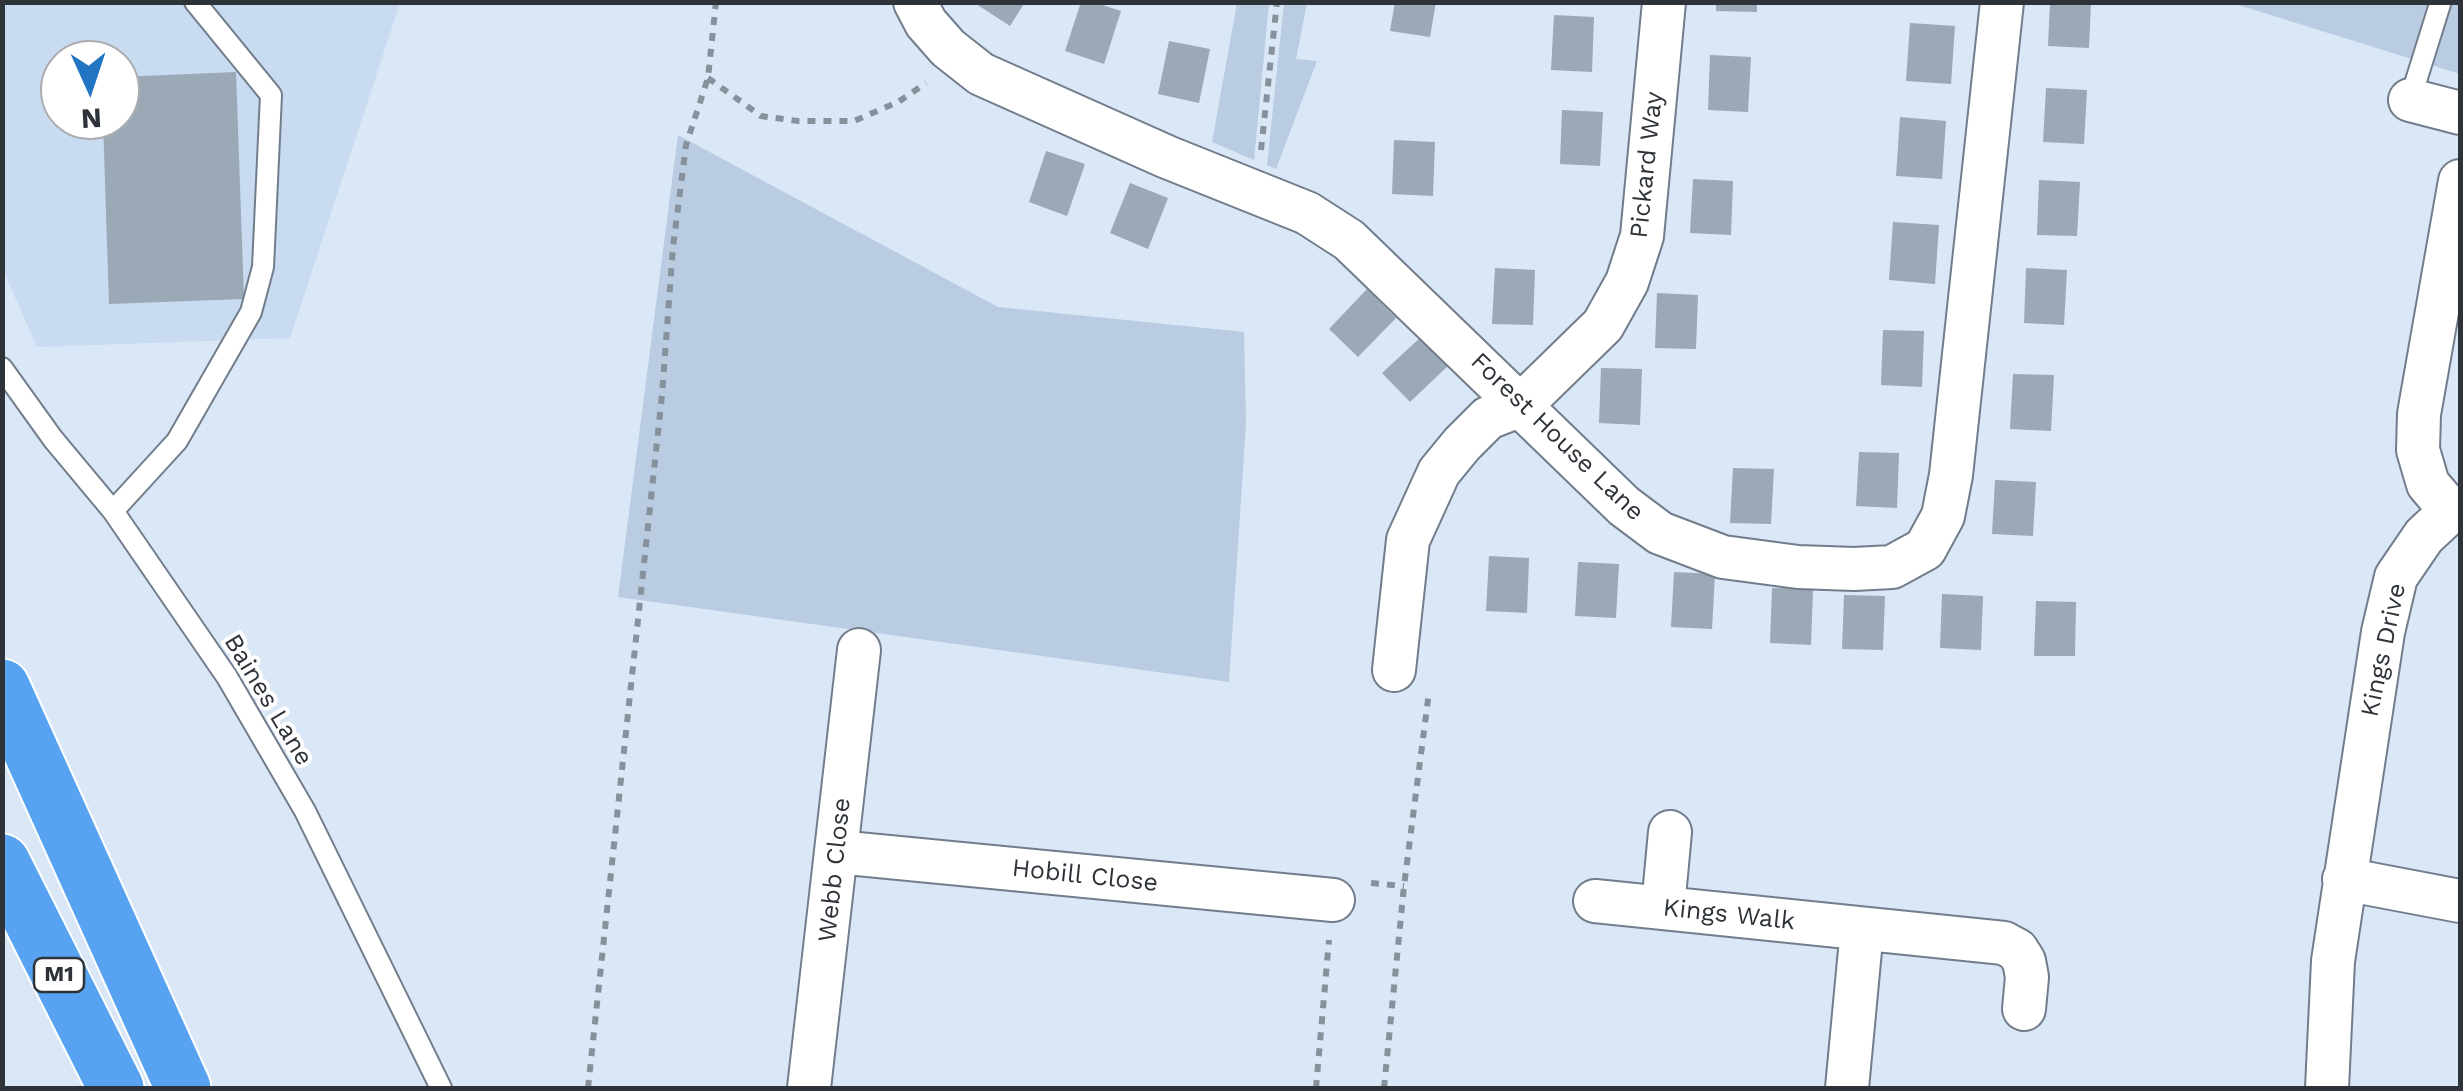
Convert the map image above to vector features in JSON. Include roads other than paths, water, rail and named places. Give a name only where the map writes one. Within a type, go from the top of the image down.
[{"type":"highway","points":[[2,687],[184,1088]]},
{"type":"highway","name":"M1","points":[[2,862],[116,1088]]},
{"type":"street","name":"Forest House Lane","points":[[915,2],[926,23],[948,48],[981,74],[1167,157],[1307,213],[1349,240],[1624,506],[1660,533],[1723,558],[1798,568],[1892,567],[1925,549],[1943,516],[1951,474],[2002,2]]},
{"type":"street","name":"Pickard Way","points":[[1412,678],[1408,540],[1440,472],[1488,418],[1521,406],[1603,324],[1628,282],[1642,236],[1664,2]]},
{"type":"street","points":[[2410,100],[2460,113]]},
{"type":"street","name":"Kings Drive","points":[[2326,1088],[2344,879],[2383,632],[2396,577],[2424,536],[2456,508],[2428,484],[2418,450],[2419,414],[2460,181]]},
{"type":"street","name":"Webb Close","points":[[809,1088],[858,650]]},
{"type":"street","points":[[1663,907],[1670,832]]},
{"type":"street","name":"Hobill Close","points":[[837,852],[1333,900]]},
{"type":"street","points":[[2344,879],[2460,901]]},
{"type":"street","name":"Kings Walk","points":[[1595,900],[2004,942],[2017,950],[2024,961],[2024,1009]]},
{"type":"street","points":[[1846,1088],[1862,929]]},
{"type":"lane","points":[[114,511],[177,442],[251,312],[263,267],[271,95],[195,2]]},
{"type":"lane","points":[[2410,100],[2440,4]]},
{"type":"lane","name":"Baines Lane","points":[[2,368],[53,439],[114,511],[227,676],[305,811],[441,1088]]}]
